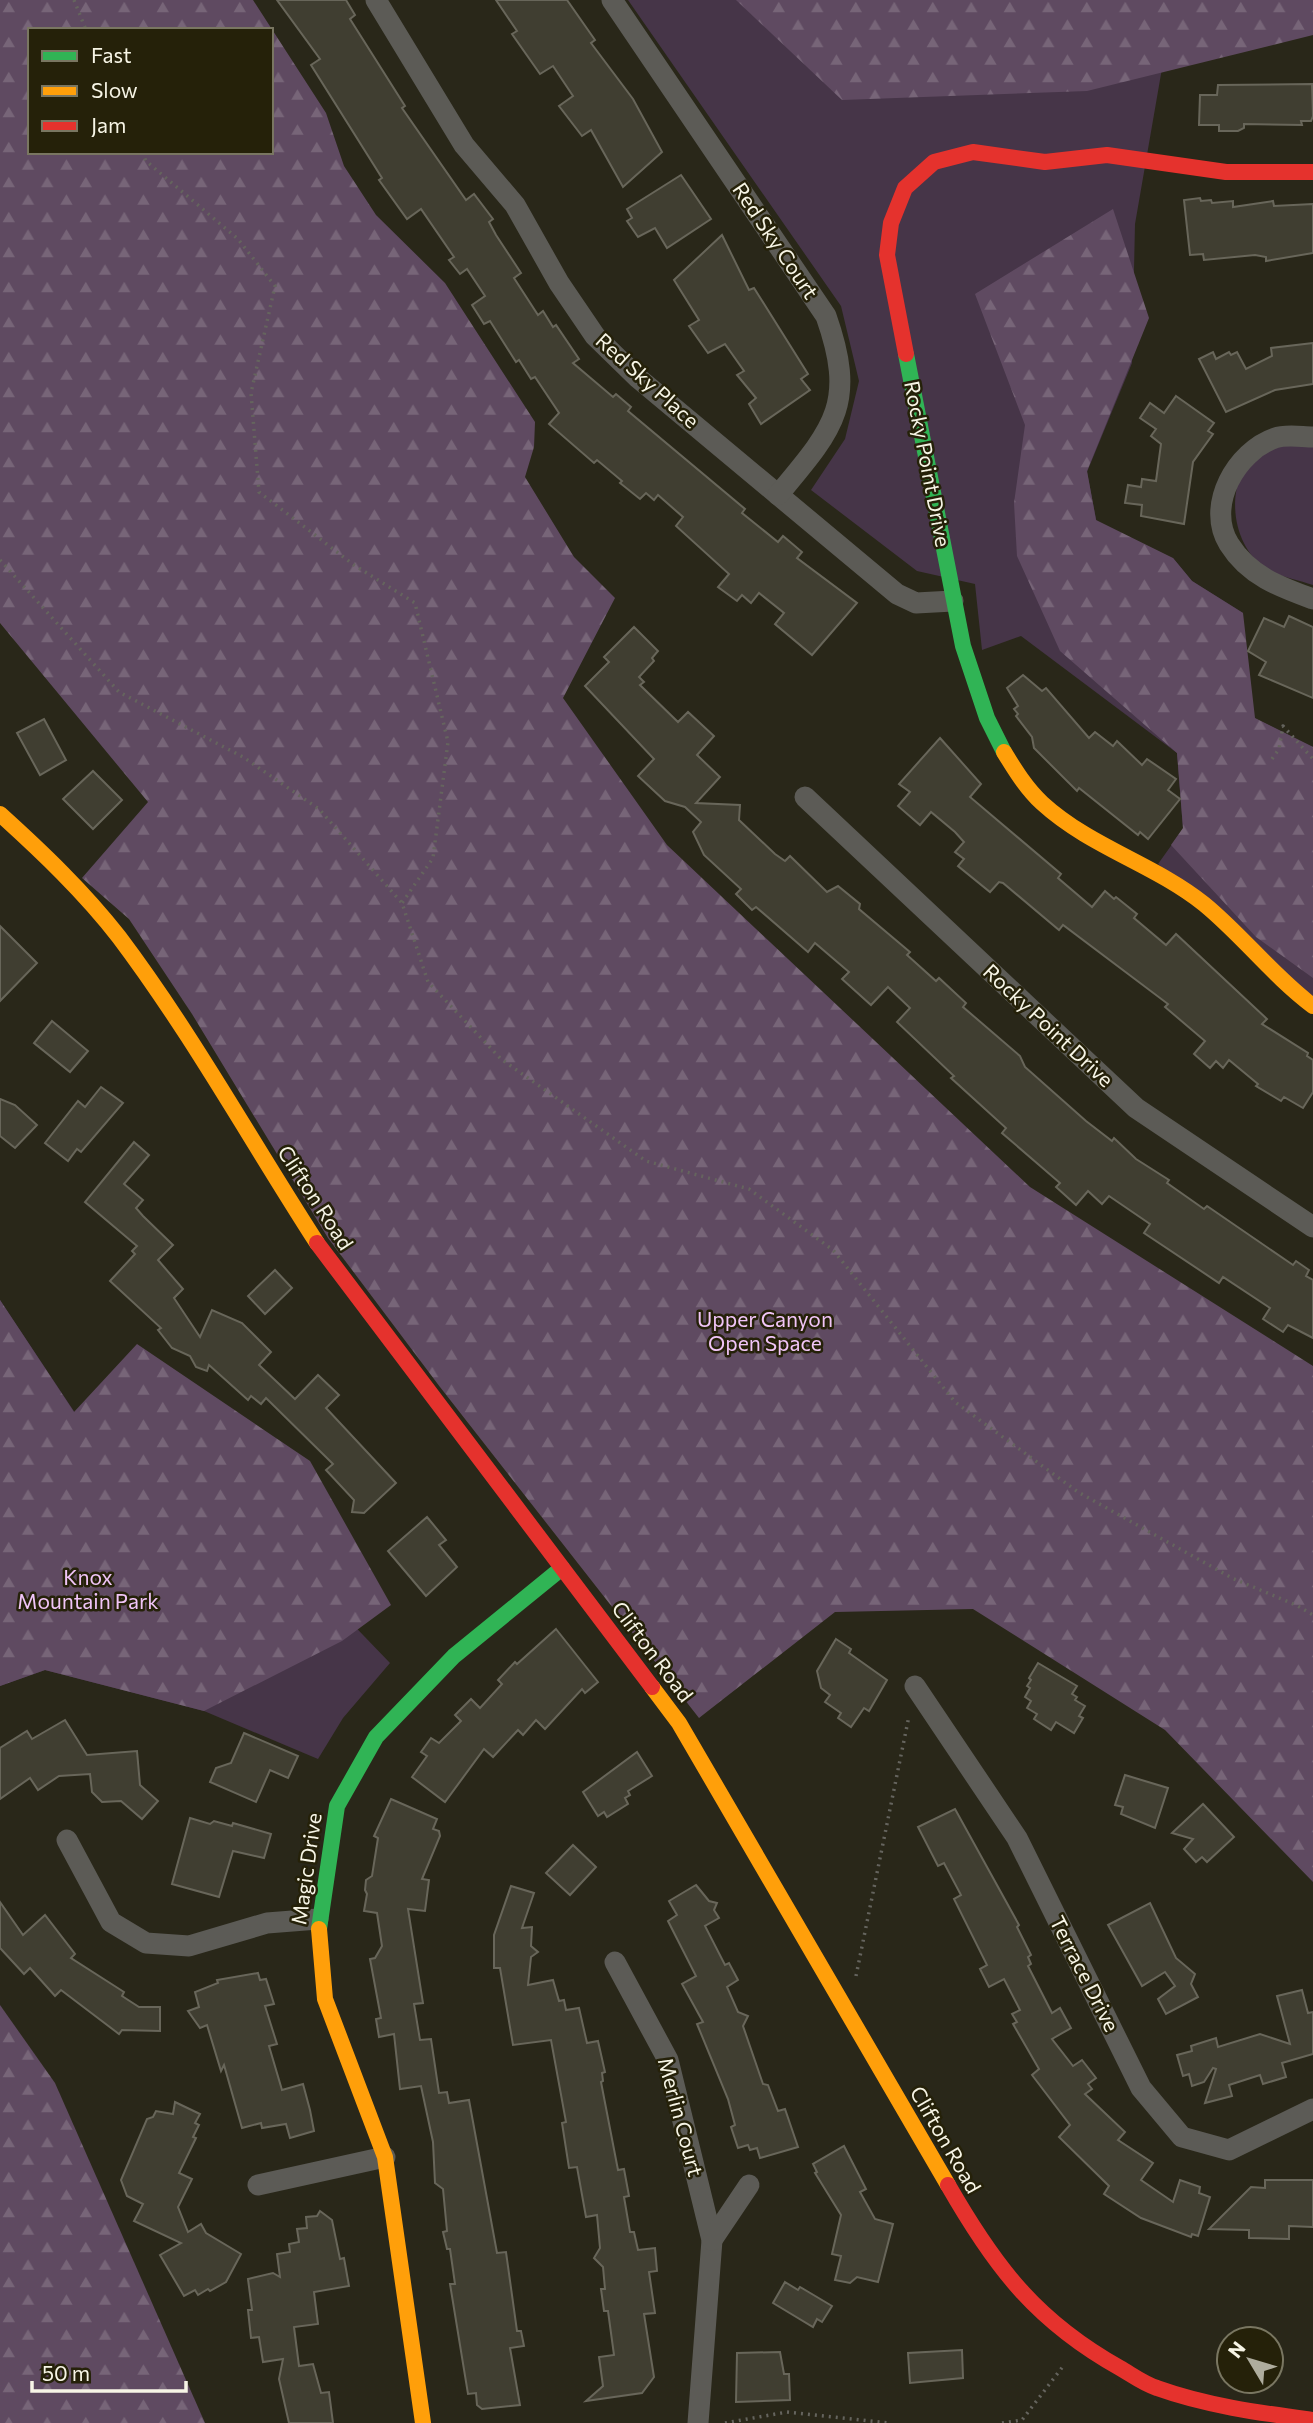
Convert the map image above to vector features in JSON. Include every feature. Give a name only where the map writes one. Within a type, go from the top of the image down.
[{"type":"street","name":"Red Sky Place","points":[[376,0],[464,145],[515,205],[559,283],[596,336],[638,378],[897,594],[915,603],[953,601]]},
{"type":"street","name":"Red Sky Court","points":[[612,0],[826,316],[839,352],[841,387],[832,426],[778,495]]},
{"type":"street","name":"Rocky Point Drive","points":[[1313,172],[1226,172],[1107,155],[1045,162],[973,152],[934,162],[905,188],[891,223],[887,255],[953,601],[967,661],[994,731],[1022,781],[1059,818],[1106,848],[1163,876],[1204,904],[1313,1006]]},
{"type":"street","points":[[1313,437],[1277,437],[1242,458],[1223,495],[1222,510],[1228,542],[1250,569],[1260,578],[1313,599]]},
{"type":"street","name":"Rocky Point Drive","points":[[805,797],[1136,1108],[1313,1227]]},
{"type":"street","name":"Clifton Road","points":[[0,814],[45,855],[118,936],[201,1056],[316,1242],[679,1723],[984,2248],[1029,2301],[1080,2344],[1155,2388],[1243,2411],[1313,2420]]},
{"type":"street","name":"Magic Drive","points":[[424,2423],[385,2157],[324,1999],[318,1919],[337,1806],[376,1737],[454,1656],[562,1567]]},
{"type":"street","name":"Terrace Drive","points":[[915,1686],[1017,1838],[1141,2088],[1182,2137],[1229,2150],[1313,2109]]},
{"type":"street","points":[[67,1840],[111,1922],[146,1943],[189,1947],[267,1923],[318,1919]]},
{"type":"street","name":"Merlin Court","points":[[615,1962],[668,2060],[712,2239],[698,2423]]},
{"type":"street","points":[[258,2186],[385,2157]]},
{"type":"street","name":"Merlin Court","points":[[712,2239],[748,2185]]},
{"type":"path","points":[[74,0],[85,28]]},
{"type":"path","points":[[143,154],[146,161],[238,239],[275,286],[251,393],[259,492],[354,565],[415,603],[448,742],[433,858],[402,903]]},
{"type":"path","points":[[0,560],[119,692],[243,757],[318,809],[402,903],[428,982],[501,1059],[646,1161],[749,1189],[833,1250],[955,1402],[1078,1492],[1232,1578],[1313,1615]]},
{"type":"path","points":[[1272,759],[1279,749],[1283,726],[1313,759]]},
{"type":"path","points":[[848,2013],[915,1686]]},
{"type":"path","points":[[1002,2423],[1022,2420],[1080,2344]]},
{"type":"path","points":[[725,2423],[787,2412],[888,2423]]},
{"type":"green space","name":"Upper Canyon Open Space","points":[[0,0],[253,0],[271,28],[28,28],[28,154],[273,154],[273,31],[326,113],[344,166],[376,215],[445,283],[535,422],[534,447],[525,477],[574,557],[615,598],[563,698],[667,845],[1030,1187],[1313,1366],[1313,1882],[1165,1730],[973,1609],[835,1612],[699,1718],[440,1387],[328,1238],[192,1014],[129,919],[82,878],[148,802],[0,623]]},
{"type":"green space","points":[[628,0],[1015,0],[1165,51],[1135,224],[1132,363],[1087,472],[1102,550],[1173,558],[1192,581],[1243,613],[1193,688],[1313,747],[1313,1003],[1158,864],[1183,829],[1177,753],[1021,636],[982,650],[975,584],[917,571],[811,490],[845,439],[859,381],[841,306]]},
{"type":"green space","points":[[736,0],[1313,0],[1313,35],[1087,91],[842,100]]},
{"type":"green space","points":[[1113,209],[1149,318],[1087,471],[1096,520],[1173,558],[1192,581],[1243,613],[1255,718],[1313,747],[1313,978],[1256,937],[1171,845],[1183,828],[1177,753],[1060,651],[1017,556],[1014,503],[1025,425],[975,294]]},
{"type":"green space","points":[[1296,442],[1313,443],[1313,585],[1272,572],[1255,559],[1245,545],[1235,512],[1240,478],[1248,464],[1263,450]]},
{"type":"green space","name":"Knox Mountain Park","points":[[0,1300],[236,1655],[312,1582],[390,1663],[343,1718],[318,1759],[204,1711],[45,1670],[0,1686]]},
{"type":"green space","points":[[0,1300],[74,1412],[137,1344],[310,1461],[391,1605],[342,1641],[204,1711],[45,1670],[0,1686]]},
{"type":"green space","points":[[0,2005],[55,2083],[205,2423],[0,2423]]},
{"type":"building","points":[[277,0],[346,0],[355,15],[350,19],[405,106],[402,108],[466,200],[474,194],[493,219],[489,222],[521,273],[514,278],[538,315],[543,311],[553,327],[556,325],[579,359],[573,363],[613,397],[616,394],[631,407],[628,411],[745,509],[742,513],[778,542],[783,536],[802,552],[797,558],[857,603],[812,655],[775,624],[784,613],[759,593],[751,603],[742,595],[737,601],[718,587],[729,574],[676,526],[683,517],[658,495],[654,500],[646,493],[640,499],[597,460],[594,463],[549,424],[559,413],[535,377],[531,379],[519,360],[516,362],[490,321],[484,324],[472,305],[485,296],[467,269],[460,274],[449,260],[454,257],[421,209],[407,219],[379,180],[382,178],[311,65],[320,59]]},
{"type":"building","points":[[496,0],[567,0],[595,40],[591,43],[633,99],[662,152],[623,187],[591,130],[582,136],[559,106],[573,96],[553,66],[540,74],[512,34],[517,31]]},
{"type":"building","points":[[1312,84],[1313,116],[1311,121],[1301,121],[1302,125],[1244,124],[1244,128],[1238,131],[1219,131],[1219,125],[1199,125],[1200,95],[1217,95],[1218,85]]},
{"type":"building","points":[[681,175],[711,219],[667,248],[655,228],[638,237],[627,221],[632,218],[627,209]]},
{"type":"building","points":[[1200,198],[1201,201],[1211,200],[1212,203],[1233,201],[1233,207],[1273,201],[1274,206],[1313,204],[1313,253],[1266,261],[1266,257],[1255,255],[1204,260],[1203,254],[1190,255],[1184,200]]},
{"type":"building","points":[[722,235],[749,290],[754,288],[808,374],[801,379],[810,390],[761,424],[749,404],[756,398],[737,375],[744,371],[725,344],[708,353],[689,326],[699,320],[674,280]]},
{"type":"building","points":[[1313,343],[1313,384],[1275,390],[1226,412],[1199,359],[1213,352],[1216,359],[1229,352],[1231,355],[1237,352],[1246,369],[1272,356],[1271,348]]},
{"type":"building","points":[[1176,396],[1214,423],[1208,431],[1213,434],[1193,462],[1184,524],[1141,516],[1142,505],[1125,503],[1128,485],[1141,487],[1142,479],[1156,481],[1161,444],[1151,436],[1156,429],[1140,418],[1150,403],[1164,413]]},
{"type":"building","points":[[1289,616],[1313,627],[1313,698],[1259,675],[1266,662],[1248,651],[1264,618],[1284,627]]},
{"type":"building","points":[[634,627],[658,651],[652,658],[654,661],[639,677],[644,682],[640,685],[678,722],[688,712],[714,736],[697,755],[720,777],[696,803],[740,805],[739,820],[775,854],[785,861],[790,856],[827,892],[838,886],[860,904],[859,909],[910,952],[907,955],[936,981],[939,978],[966,1003],[963,1007],[1020,1056],[1025,1067],[1086,1121],[1112,1141],[1114,1138],[1136,1159],[1169,1180],[1167,1183],[1204,1209],[1207,1206],[1293,1265],[1296,1261],[1309,1270],[1306,1276],[1313,1280],[1313,1338],[1288,1325],[1283,1332],[1263,1319],[1270,1308],[1223,1277],[1219,1283],[1144,1233],[1150,1224],[1109,1196],[1102,1204],[1088,1191],[1076,1205],[1056,1187],[1060,1183],[1002,1133],[1006,1128],[951,1078],[954,1076],[897,1022],[910,1008],[888,987],[871,1005],[842,979],[849,972],[815,943],[808,952],[756,907],[752,910],[736,894],[741,889],[704,855],[693,832],[701,822],[685,807],[665,801],[638,776],[654,759],[585,686],[609,662],[604,657]]},
{"type":"building","points":[[1023,675],[1042,691],[1046,688],[1089,738],[1095,732],[1113,746],[1117,741],[1142,765],[1147,759],[1176,779],[1168,790],[1180,799],[1148,839],[1140,832],[1138,835],[1079,788],[1077,791],[1034,748],[1032,737],[1016,716],[1018,714],[1014,709],[1018,706],[1007,688]]},
{"type":"building","points":[[44,719],[66,760],[40,775],[17,733]]},
{"type":"building","points":[[940,738],[981,784],[970,797],[1061,874],[1058,878],[1092,907],[1105,891],[1114,899],[1116,897],[1137,914],[1134,918],[1166,945],[1176,934],[1267,1019],[1262,1024],[1308,1053],[1307,1056],[1313,1060],[1313,1092],[1303,1108],[1284,1097],[1281,1101],[1256,1086],[1258,1084],[1229,1060],[1223,1068],[1216,1061],[1210,1068],[1194,1054],[1205,1041],[1165,1007],[1168,1004],[1063,925],[1059,930],[1003,883],[999,882],[990,892],[958,866],[964,859],[955,852],[964,842],[955,832],[931,812],[920,825],[898,806],[910,792],[899,784]]},
{"type":"building","points":[[93,771],[122,800],[93,829],[63,799]]},
{"type":"building","points":[[0,926],[37,963],[0,1001]]},
{"type":"building","points":[[52,1021],[88,1051],[70,1072],[34,1043]]},
{"type":"building","points":[[101,1087],[123,1103],[81,1152],[77,1149],[68,1161],[45,1143],[78,1101],[85,1107]]},
{"type":"building","points":[[0,1099],[15,1105],[37,1125],[15,1148],[0,1136]]},
{"type":"building","points":[[134,1142],[149,1155],[124,1184],[143,1200],[136,1208],[173,1245],[158,1260],[183,1289],[174,1298],[200,1337],[212,1310],[242,1323],[271,1352],[259,1365],[295,1399],[318,1375],[339,1395],[326,1408],[396,1483],[364,1513],[352,1512],[354,1500],[326,1470],[333,1464],[266,1398],[261,1404],[251,1396],[248,1400],[209,1365],[207,1371],[196,1367],[190,1356],[172,1348],[158,1330],[161,1328],[110,1281],[135,1254],[132,1251],[137,1246],[85,1202]]},
{"type":"building","points":[[275,1270],[292,1288],[265,1314],[248,1296]]},
{"type":"building","points":[[427,1517],[446,1540],[439,1545],[457,1567],[426,1596],[388,1551]]},
{"type":"building","points":[[556,1629],[598,1682],[585,1693],[582,1689],[545,1729],[536,1720],[523,1735],[518,1730],[493,1757],[484,1749],[445,1802],[412,1777],[427,1756],[421,1752],[431,1738],[439,1743],[461,1721],[455,1715],[471,1699],[480,1708],[502,1684],[498,1680],[515,1662],[517,1664]]},
{"type":"building","points":[[836,1639],[851,1649],[849,1653],[887,1680],[869,1711],[864,1708],[851,1727],[838,1718],[841,1713],[825,1702],[830,1695],[821,1688],[817,1671]]},
{"type":"building","points":[[1038,1663],[1077,1686],[1072,1694],[1077,1697],[1075,1700],[1085,1706],[1079,1716],[1083,1718],[1074,1733],[1056,1722],[1051,1730],[1034,1719],[1037,1714],[1027,1708],[1031,1701],[1025,1697],[1030,1688],[1027,1686]]},
{"type":"building","points":[[65,1720],[87,1755],[137,1751],[140,1785],[158,1801],[142,1819],[121,1801],[102,1802],[92,1792],[90,1774],[59,1776],[38,1790],[30,1778],[0,1799],[0,1748],[27,1731],[32,1739]]},
{"type":"building","points":[[244,1733],[298,1756],[288,1778],[270,1770],[256,1802],[210,1782],[216,1768],[231,1763]]},
{"type":"building","points":[[637,1752],[652,1776],[628,1791],[630,1795],[625,1798],[628,1804],[607,1817],[604,1812],[598,1816],[583,1792]]},
{"type":"building","points":[[1125,1775],[1168,1788],[1155,1828],[1121,1814],[1123,1807],[1115,1805]]},
{"type":"building","points":[[391,1799],[437,1819],[433,1829],[439,1831],[440,1836],[422,1879],[429,1880],[425,1911],[408,1909],[423,2003],[414,2004],[420,2040],[431,2039],[439,2093],[447,2092],[449,2103],[469,2100],[497,2253],[506,2252],[517,2331],[521,2331],[524,2346],[510,2348],[520,2405],[482,2409],[477,2405],[476,2393],[468,2394],[450,2284],[455,2284],[450,2249],[447,2249],[443,2232],[447,2231],[443,2189],[435,2183],[433,2142],[421,2086],[400,2089],[394,2034],[379,2037],[376,2019],[381,2018],[370,1959],[375,1958],[382,1946],[377,1913],[364,1911],[367,1894],[365,1890],[366,1880],[372,1876],[378,1838],[374,1836]]},
{"type":"building","points":[[1203,1804],[1234,1837],[1207,1862],[1202,1857],[1196,1862],[1184,1849],[1193,1839],[1172,1833]]},
{"type":"building","points":[[955,1809],[1019,1925],[1017,1927],[1031,1955],[1028,1957],[1031,1964],[1028,1966],[1052,2013],[1060,2008],[1071,2028],[1052,2039],[1073,2066],[1082,2060],[1096,2078],[1088,2084],[1092,2089],[1085,2094],[1125,2132],[1118,2140],[1153,2163],[1141,2180],[1173,2202],[1180,2180],[1200,2187],[1199,2193],[1210,2197],[1198,2236],[1192,2234],[1191,2237],[1141,2218],[1104,2194],[1109,2186],[1059,2137],[1070,2125],[1032,2075],[1039,2069],[1013,2024],[1017,2022],[1012,2014],[1020,2010],[1004,1979],[989,1987],[980,1969],[987,1965],[954,1899],[961,1895],[944,1863],[938,1866],[918,1827]]},
{"type":"building","points":[[190,1818],[210,1824],[214,1821],[232,1826],[233,1823],[271,1834],[264,1858],[233,1851],[219,1897],[172,1884]]},
{"type":"building","points":[[573,1845],[596,1867],[570,1895],[546,1873]]},
{"type":"building","points":[[696,1885],[709,1901],[717,1903],[714,1910],[719,1918],[705,1926],[725,1965],[729,1963],[738,1980],[727,1987],[738,2012],[748,2016],[743,2026],[763,2084],[768,2085],[778,2111],[785,2109],[798,2147],[760,2158],[757,2148],[750,2150],[748,2145],[738,2148],[731,2127],[735,2125],[728,2099],[697,2024],[703,2022],[682,1984],[696,1976],[668,1921],[677,1915],[669,1901]]},
{"type":"building","points":[[511,1886],[534,1893],[522,1928],[532,1927],[531,1946],[538,1952],[531,1957],[528,1985],[553,1980],[559,2001],[564,2000],[566,2010],[579,2008],[587,2043],[598,2041],[605,2072],[602,2073],[601,2082],[618,2170],[624,2169],[629,2196],[624,2197],[630,2232],[634,2232],[638,2250],[655,2248],[657,2271],[649,2272],[655,2313],[644,2314],[654,2377],[642,2393],[586,2401],[603,2386],[599,2357],[614,2355],[608,2311],[604,2311],[601,2289],[605,2289],[603,2267],[594,2258],[600,2248],[597,2215],[586,2217],[577,2167],[569,2168],[562,2123],[566,2122],[551,2040],[513,2045],[500,1968],[494,1968],[494,1935]]},
{"type":"building","points":[[0,1902],[23,1935],[45,1915],[75,1954],[71,1958],[124,1992],[122,1996],[139,2007],[160,2007],[160,2031],[122,2030],[119,2034],[61,1990],[55,1996],[30,1968],[24,1974],[0,1948]]},
{"type":"building","points":[[1150,1903],[1176,1958],[1195,1974],[1191,1984],[1198,1997],[1166,2014],[1158,1999],[1175,1986],[1165,1972],[1142,1986],[1108,1925]]},
{"type":"building","points":[[258,1973],[260,1980],[266,1979],[274,2004],[265,2006],[277,2044],[269,2046],[282,2090],[303,2084],[310,2110],[314,2131],[290,2138],[286,2124],[262,2128],[261,2123],[242,2128],[224,2065],[221,2071],[207,2025],[200,2028],[188,2011],[199,2007],[195,1992],[218,1983],[217,1980]]},
{"type":"building","points":[[1302,1990],[1308,2013],[1313,2012],[1313,2054],[1282,2063],[1286,2077],[1263,2084],[1260,2075],[1229,2085],[1232,2096],[1205,2103],[1216,2069],[1213,2068],[1204,2082],[1192,2086],[1189,2074],[1183,2076],[1177,2055],[1192,2051],[1191,2046],[1216,2038],[1218,2047],[1260,2034],[1290,2044],[1277,1996]]},
{"type":"building","points":[[175,2102],[200,2114],[195,2123],[199,2125],[193,2137],[196,2138],[179,2173],[192,2179],[178,2207],[188,2232],[201,2224],[206,2233],[241,2254],[226,2282],[198,2295],[195,2290],[184,2296],[160,2255],[181,2243],[134,2221],[143,2204],[127,2196],[121,2180],[147,2119],[153,2117],[156,2111],[173,2114]]},
{"type":"building","points":[[844,2146],[866,2189],[860,2192],[875,2219],[893,2224],[878,2282],[857,2277],[850,2283],[835,2280],[841,2256],[832,2254],[841,2215],[815,2173],[817,2172],[813,2164]]},
{"type":"building","points":[[1265,2180],[1313,2180],[1313,2227],[1289,2226],[1289,2239],[1249,2238],[1249,2230],[1209,2229],[1251,2187],[1265,2188]]},
{"type":"building","points":[[320,2211],[332,2220],[340,2259],[344,2258],[349,2286],[314,2292],[318,2324],[294,2327],[299,2366],[313,2364],[321,2393],[329,2392],[333,2423],[289,2423],[279,2379],[283,2359],[263,2362],[259,2337],[251,2338],[248,2310],[252,2310],[248,2279],[273,2273],[280,2277],[277,2254],[290,2252],[289,2244],[299,2242],[297,2229],[307,2228],[306,2217],[317,2216]]},
{"type":"building","points":[[785,2282],[798,2290],[800,2287],[832,2306],[822,2322],[817,2319],[813,2327],[773,2303]]},
{"type":"building","points":[[962,2350],[963,2378],[910,2383],[908,2353]]},
{"type":"building","points":[[780,2352],[784,2374],[789,2374],[790,2400],[736,2402],[737,2353]]},
{"type":"traffic: fast","points":[[906,354],[963,646],[987,718],[1004,752]]},
{"type":"traffic: fast","points":[[319,1929],[337,1806],[376,1737],[454,1656],[562,1568]]},
{"type":"traffic: slow","points":[[1004,752],[1042,803],[1081,832],[1185,890],[1204,904],[1313,1006]]},
{"type":"traffic: slow","points":[[0,814],[92,904],[119,937],[196,1050],[317,1243]]},
{"type":"traffic: slow","points":[[652,1687],[679,1723],[948,2185]]},
{"type":"traffic: slow","points":[[319,1929],[325,1999],[385,2157],[423,2423]]},
{"type":"traffic: jam","points":[[906,354],[887,255],[891,223],[905,188],[934,162],[973,152],[1045,162],[1107,155],[1226,172],[1313,172]]},
{"type":"traffic: jam","points":[[317,1243],[652,1687]]},
{"type":"traffic: jam","points":[[948,2185],[983,2242],[1020,2290],[1064,2331],[1090,2350],[1143,2382],[1195,2400],[1313,2420]]}]
